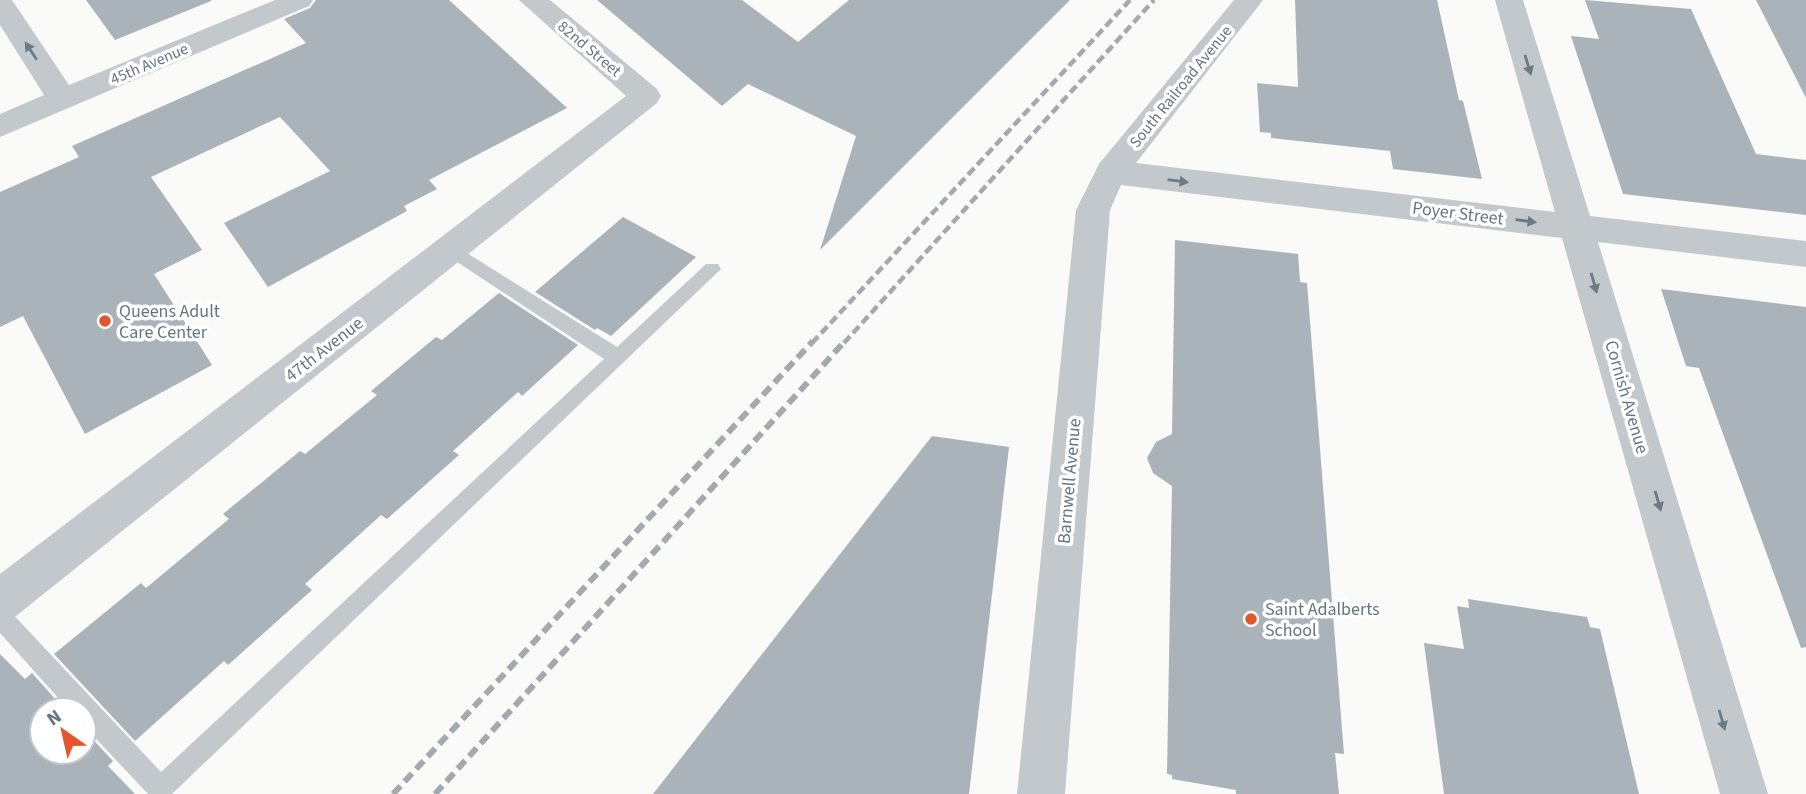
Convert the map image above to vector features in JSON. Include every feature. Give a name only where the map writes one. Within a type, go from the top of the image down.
[{"type":"street","name":"45th Avenue","points":[[0,126],[299,0]]},
{"type":"street","name":"82nd Street","points":[[533,0],[646,96]]},
{"type":"street","name":"South Railroad Avenue","points":[[1111,172],[1250,0]]},
{"type":"street","name":"Cornish Avenue","points":[[1509,0],[1744,794]]},
{"type":"street","points":[[0,3],[62,99]]},
{"type":"street","name":"47th Avenue","points":[[0,601],[646,96]]},
{"type":"street","name":"Poyer Street","points":[[1111,172],[1806,254]]},
{"type":"street","name":"Barnwell Avenue","points":[[1041,794],[1093,210],[1111,172]]},
{"type":"lane","points":[[451,250],[618,358]]},
{"type":"lane","points":[[0,616],[22,643],[160,789],[712,269]]},
{"type":"building","points":[[86,0],[211,0],[211,1],[115,40]]},
{"type":"building","points":[[316,0],[449,0],[567,108],[429,180],[437,189],[404,206],[407,211],[268,287],[224,223],[330,171],[280,117],[151,177],[202,250],[154,274],[212,365],[85,434],[23,316],[0,327],[0,192],[79,157],[72,146],[306,43],[284,19],[310,8]]},
{"type":"building","points":[[597,0],[742,0],[798,42],[849,0],[1070,0],[820,250],[856,136],[748,84],[722,106]]},
{"type":"building","points":[[1295,0],[1437,0],[1459,100],[1463,101],[1482,179],[1393,169],[1390,151],[1271,138],[1271,133],[1260,132],[1257,83],[1298,87]]},
{"type":"building","points":[[1585,0],[1691,9],[1756,154],[1806,160],[1806,215],[1623,194],[1571,36],[1599,39]]},
{"type":"building","points":[[1756,0],[1806,0],[1806,98]]},
{"type":"building","points":[[623,217],[696,257],[611,336],[597,328],[595,330],[535,292]]},
{"type":"building","name":"Saint Adalberts School","points":[[1175,240],[1298,254],[1300,282],[1307,283],[1344,754],[1335,753],[1339,794],[1236,794],[1236,790],[1172,779],[1172,775],[1167,774],[1172,486],[1153,473],[1147,458],[1156,442],[1172,434]]},
{"type":"building","points":[[1661,289],[1806,307],[1806,647],[1801,648],[1699,368],[1686,366]]},
{"type":"building","points":[[499,293],[578,345],[522,396],[518,392],[453,451],[459,455],[387,519],[381,515],[305,584],[312,590],[228,665],[224,661],[135,741],[98,701],[98,696],[93,696],[54,654],[141,583],[146,588],[229,519],[223,514],[300,451],[305,454],[377,395],[371,391],[436,337],[442,340]]},
{"type":"building","points":[[932,436],[1009,447],[969,794],[653,794]]},
{"type":"building","name":"Saint Adalberts School","points":[[1468,599],[1587,617],[1590,627],[1600,629],[1639,794],[1444,794],[1424,643],[1464,649],[1457,606],[1469,608]]},
{"type":"building","points":[[0,654],[25,679],[32,673],[53,696],[28,696],[28,766],[98,766],[98,745],[113,761],[108,766],[135,794],[0,794]]},
{"type":"railway","points":[[812,343],[1130,0]]},
{"type":"railway","points":[[844,343],[1154,0]]},
{"type":"railway","points":[[393,794],[813,341]]},
{"type":"railway","points":[[435,794],[845,341]]},
{"type":"place","name":"Queens Adult Care Center","points":[[105,321]]},
{"type":"place","name":"Saint Adalberts School","points":[[1251,619]]}]
